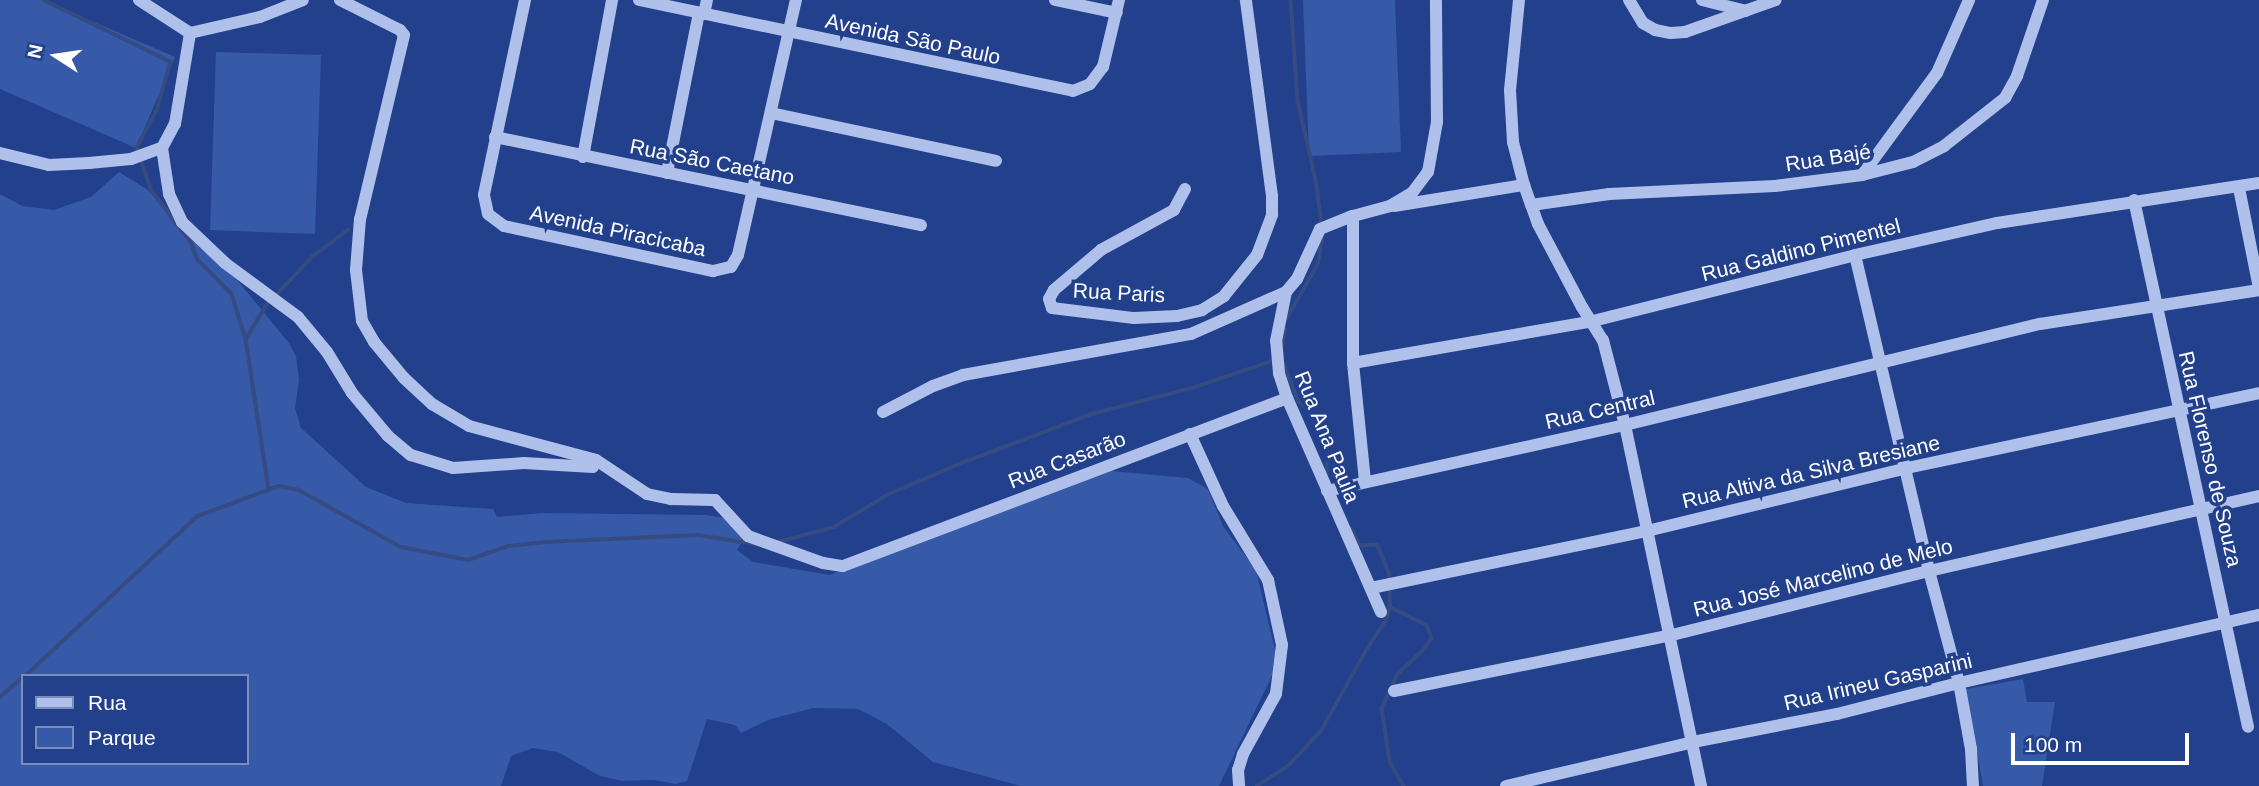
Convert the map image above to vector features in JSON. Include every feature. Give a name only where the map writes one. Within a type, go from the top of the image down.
[{"type":"street","points":[[139,0],[190,33],[260,17],[303,0]]},
{"type":"street","name":"Rua Casarão","points":[[340,0],[400,30],[404,35],[360,219],[357,295],[362,321],[374,342],[404,378],[432,404],[469,426],[596,460],[639,490],[659,497],[716,500],[748,536],[823,563],[843,566],[1287,398]]},
{"type":"street","name":"Avenida Piracicaba","points":[[525,0],[495,137],[484,204],[494,221],[713,271],[731,267],[738,255],[796,0]]},
{"type":"street","points":[[583,157],[612,0]]},
{"type":"street","name":"Avenida São Paulo","points":[[639,0],[1073,91],[1090,84],[1098,76],[1118,6]]},
{"type":"street","points":[[667,173],[707,0]]},
{"type":"street","points":[[1055,0],[1118,6]]},
{"type":"street","name":"Rua Paris","points":[[1185,188],[1174,210],[1101,250],[1054,290],[1049,299],[1052,308],[1134,318],[1177,316],[1202,310],[1224,296],[1257,255],[1272,215],[1272,196],[1246,0]]},
{"type":"street","points":[[1390,206],[1422,183],[1432,160],[1437,122],[1436,0]]},
{"type":"street","points":[[1519,0],[1511,113],[1513,142],[1531,205],[1582,307],[1603,340],[1625,425],[1701,786]]},
{"type":"street","points":[[1629,0],[1643,23],[1655,30],[1671,33],[1685,32],[1776,0]]},
{"type":"street","points":[[1702,0],[1747,11]]},
{"type":"street","points":[[1862,175],[1937,73],[1969,0]]},
{"type":"street","name":"Rua Bajé","points":[[1531,205],[1609,194],[1775,186],[1862,175],[1929,155],[2005,97],[2017,76],[2043,0]]},
{"type":"street","points":[[190,33],[175,124],[162,148],[169,194],[182,222],[225,263],[298,317],[327,352],[352,393],[388,436],[411,454],[427,462],[453,468],[524,463],[580,464],[610,471]]},
{"type":"street","points":[[771,113],[996,161]]},
{"type":"street","name":"Rua São Caetano","points":[[495,137],[921,225]]},
{"type":"street","points":[[0,144],[5,155],[49,165],[131,159],[162,148]]},
{"type":"street","name":"Rua Galdino Pimentel","points":[[1353,363],[1592,321],[1855,255],[1997,223],[2259,183]]},
{"type":"street","points":[[1390,206],[1524,186]]},
{"type":"street","points":[[2239,188],[2259,289]]},
{"type":"street","name":"Rua Florenso de Souza","points":[[2134,200],[2248,727]]},
{"type":"street","name":"Rua Ana Paula","points":[[1381,612],[1287,398],[1279,373],[1276,349],[1278,324],[1286,292],[1297,279],[1320,229],[1390,206]]},
{"type":"street","points":[[1353,216],[1353,363],[1365,481]]},
{"type":"street","points":[[1855,255],[1929,571],[1959,682],[1971,749],[1973,786]]},
{"type":"street","name":"Rua Central","points":[[1327,491],[1625,425],[2040,324],[2259,289]]},
{"type":"street","points":[[883,412],[933,386],[963,376],[1191,334],[1286,292]]},
{"type":"street","name":"Rua Altiva da Silva Bresiane","points":[[1371,588],[1647,531],[1907,468],[2259,393]]},
{"type":"street","points":[[1190,434],[1223,506],[1268,580],[1282,645],[1276,694],[1244,754],[1238,770],[1239,786]]},
{"type":"street","name":"Rua José Marcelino de Melo","points":[[1394,691],[1668,636],[1929,571],[2259,496]]},
{"type":"street","name":"Rua Irineu Gasparini","points":[[1506,786],[1693,742],[1837,714],[1959,682],[2259,615]]},
{"type":"green space","points":[[0,0],[43,0],[175,57],[136,148],[0,89]]},
{"type":"green space","points":[[1303,0],[1395,0],[1401,152],[1309,156]]},
{"type":"green space","points":[[216,52],[321,55],[315,234],[210,230]]},
{"type":"green space","points":[[119,172],[145,188],[165,206],[200,248],[233,275],[289,343],[296,356],[299,380],[295,408],[301,428],[366,487],[406,503],[493,509],[497,517],[542,513],[707,515],[724,518],[741,533],[742,541],[737,550],[753,562],[830,575],[857,562],[1111,471],[1188,478],[1208,489],[1223,526],[1256,570],[1278,663],[1219,786],[1021,786],[933,762],[887,724],[858,709],[813,708],[768,720],[741,733],[735,725],[707,719],[687,781],[676,784],[653,780],[623,781],[600,776],[558,752],[533,748],[511,756],[501,786],[0,786],[0,194],[22,206],[54,210],[91,197]]},
{"type":"green space","points":[[2023,679],[2027,702],[2055,702],[2042,786],[1983,786],[1966,689]]},
{"type":"waterway","points":[[44,0],[171,62],[157,111],[137,148],[152,191],[191,242],[198,260],[232,294],[246,339],[269,489]]},
{"type":"waterway","points":[[1291,0],[1298,101],[1317,185],[1322,226]]},
{"type":"waterway","points":[[246,339],[265,307],[312,257],[348,230]]},
{"type":"waterway","points":[[1287,318],[1318,264],[1323,234]]},
{"type":"waterway","points":[[1282,346],[1285,329]]},
{"type":"waterway","points":[[1281,356],[1299,402],[1324,420],[1328,429],[1327,478]]},
{"type":"waterway","points":[[778,542],[834,527],[889,494],[1092,414],[1192,388],[1275,360]]},
{"type":"waterway","points":[[27,674],[198,516],[279,486],[299,490],[401,547],[468,560],[509,546],[546,542],[698,535],[760,545]]},
{"type":"waterway","points":[[1257,786],[1288,766],[1321,731],[1386,620],[1390,607],[1389,574],[1377,545],[1360,546],[1351,529]]},
{"type":"waterway","points":[[1390,607],[1427,625],[1432,638],[1425,649],[1398,674],[1382,709],[1390,762],[1404,786]]},
{"type":"waterway","points":[[0,697],[21,679]]}]
